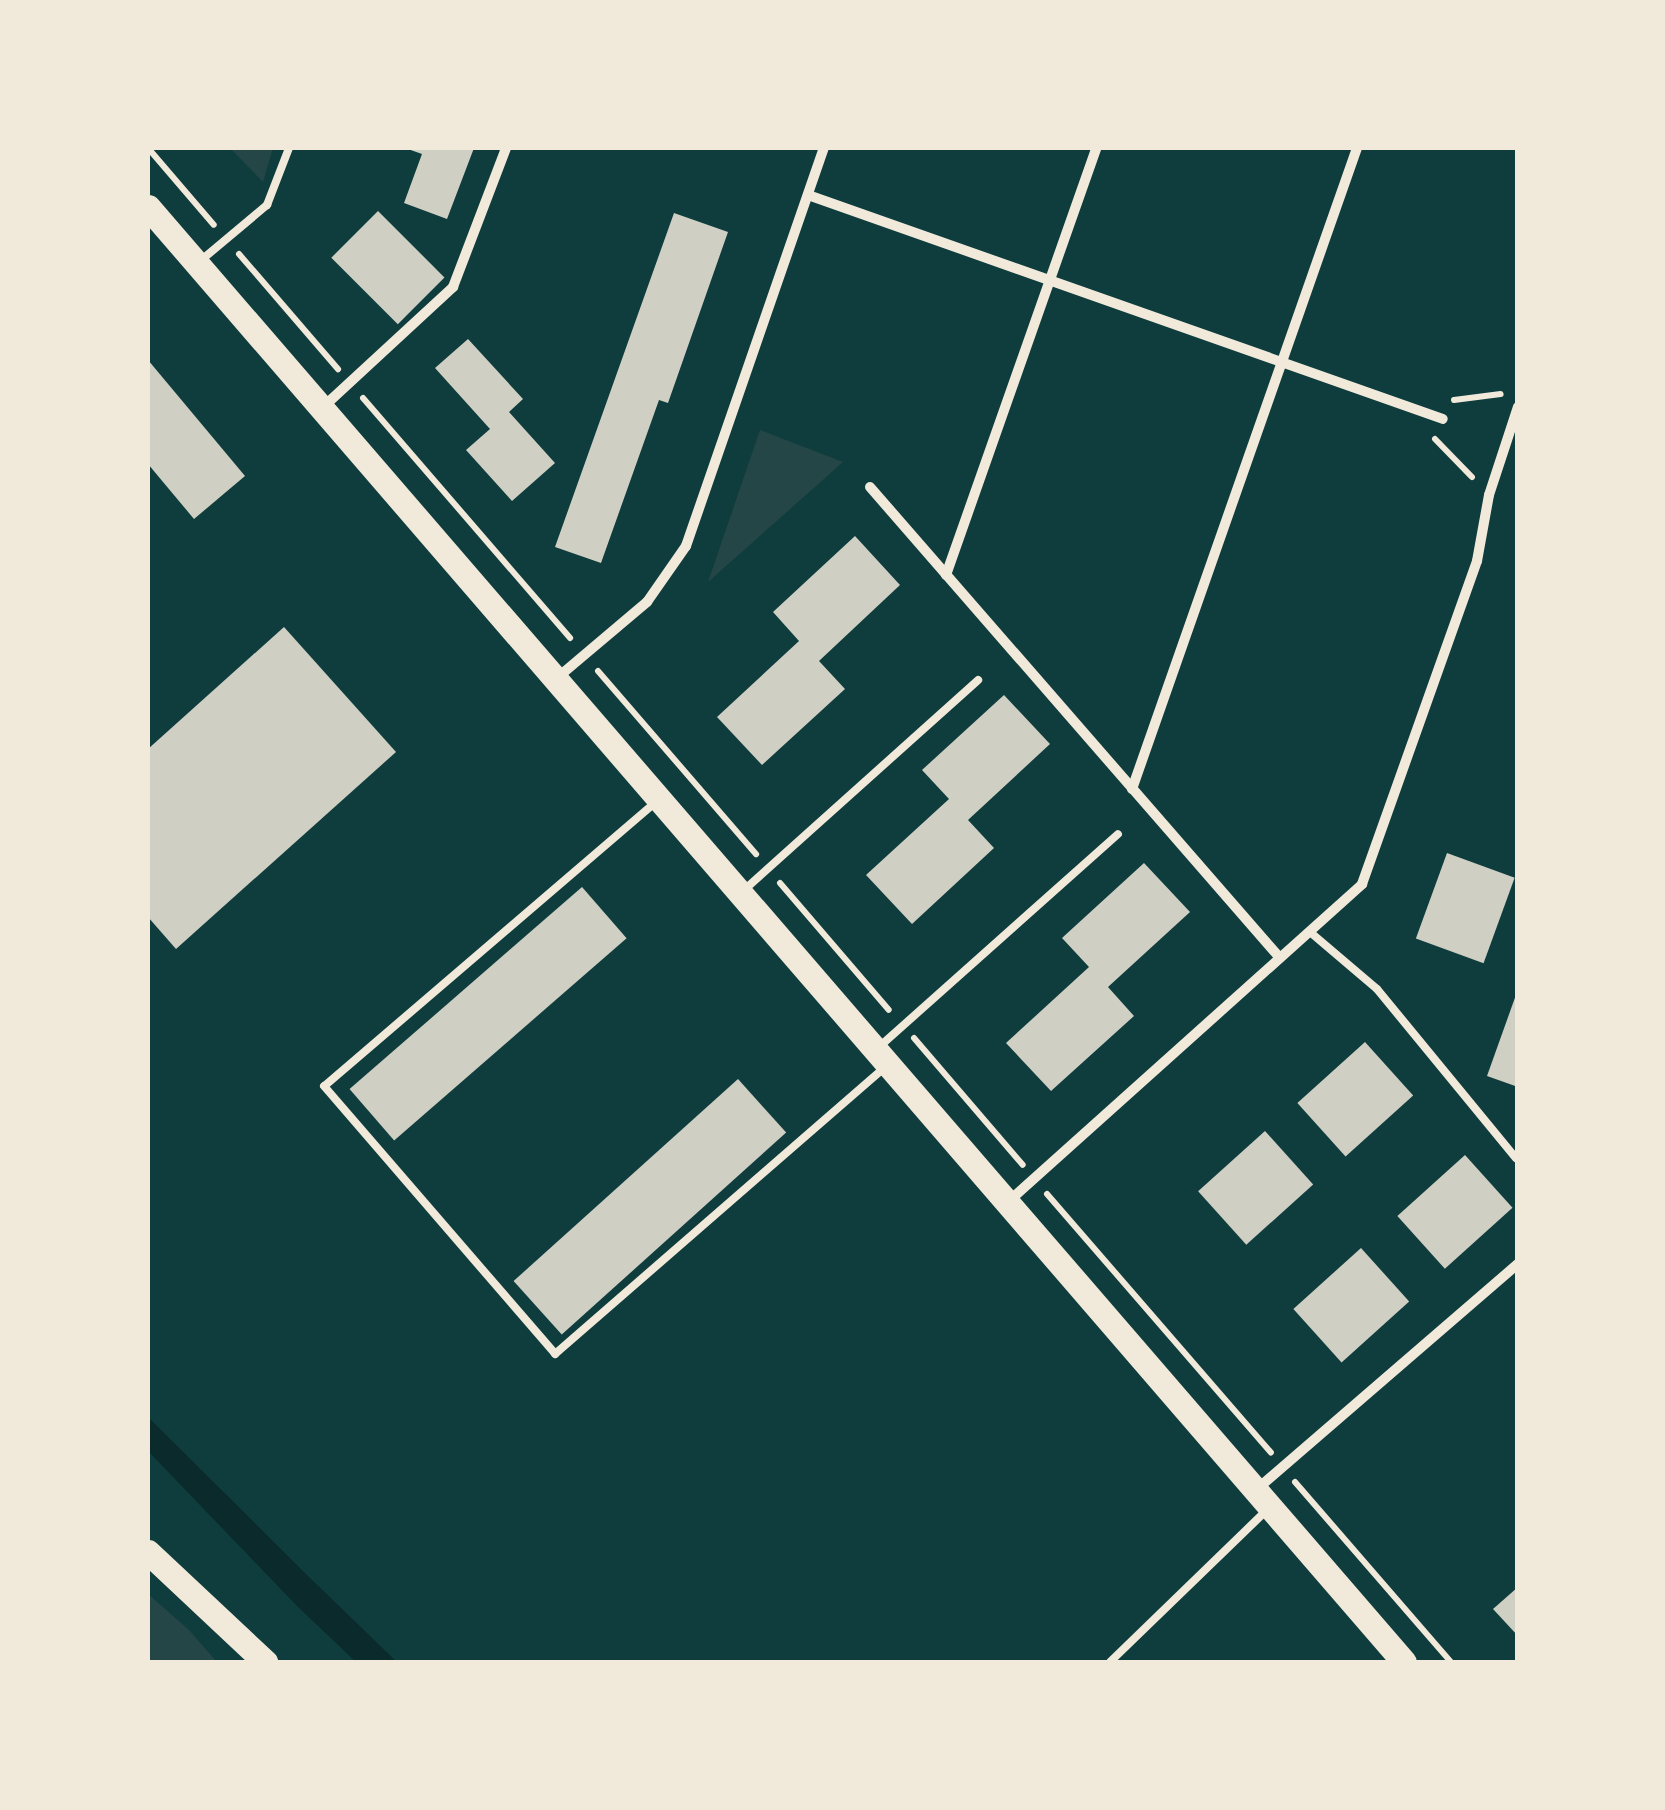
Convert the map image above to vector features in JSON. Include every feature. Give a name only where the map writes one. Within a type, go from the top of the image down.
[{"type":"main road","points":[[148,207],[553,681],[1404,1662]]},
{"type":"main road","points":[[148,1552],[265,1662]]},
{"type":"street","points":[[322,409],[452,287],[506,148]]},
{"type":"street","points":[[553,681],[647,602],[686,546],[824,148]]},
{"type":"street","points":[[946,575],[1096,148]]},
{"type":"street","points":[[1132,789],[1357,148]]},
{"type":"street","points":[[808,195],[1443,419]]},
{"type":"street","points":[[1006,1204],[1353,894],[1369,872],[1478,562],[1489,495],[1518,407]]},
{"type":"street","points":[[870,487],[1280,958]]},
{"type":"street","points":[[1262,1499],[1282,1467],[1518,1264]]},
{"type":"lane","points":[[197,264],[268,205],[289,148]]},
{"type":"lane","points":[[739,895],[978,680]]},
{"type":"lane","points":[[657,801],[324,1086],[555,1354],[880,1059],[902,1025],[1118,834]]},
{"type":"lane","points":[[1310,932],[1376,988],[1516,1158]]},
{"type":"lane","points":[[1110,1662],[1262,1499]]},
{"type":"path","points":[[148,148],[1451,1662]]},
{"type":"shaded area","points":[[230,148],[273,148],[263,182]]},
{"type":"shaded area","points":[[760,430],[843,462],[708,582]]},
{"type":"shaded area","points":[[148,1417],[397,1662],[356,1662],[298,1607],[148,1451]]},
{"type":"shaded area","points":[[148,1594],[189,1630],[217,1662],[148,1662]]},
{"type":"building","points":[[405,148],[474,148],[447,219],[404,203],[422,154]]},
{"type":"building","points":[[378,211],[444,277],[398,324],[331,258]]},
{"type":"building","points":[[674,213],[728,232],[668,403],[659,400],[601,563],[555,547]]},
{"type":"building","points":[[468,339],[523,399],[509,412],[555,463],[512,501],[466,450],[490,429],[435,368]]},
{"type":"building","points":[[148,360],[245,476],[194,519],[148,464]]},
{"type":"building","points":[[855,536],[900,585],[819,661],[845,689],[762,765],[717,717],[799,641],[773,612]]},
{"type":"building","points":[[284,627],[396,752],[176,949],[148,917],[148,749]]},
{"type":"building","points":[[1004,695],[1050,744],[968,820],[994,848],[912,924],[866,875],[949,799],[922,770]]},
{"type":"building","points":[[1447,853],[1515,878],[1484,963],[1416,939]]},
{"type":"building","points":[[1144,863],[1190,912],[1108,987],[1134,1016],[1051,1091],[1006,1043],[1089,967],[1062,938]]},
{"type":"building","points":[[582,887],[627,938],[394,1140],[350,1089]]},
{"type":"building","points":[[1518,992],[1518,1087],[1487,1076]]},
{"type":"building","points":[[1365,1042],[1413,1096],[1346,1156],[1297,1103]]},
{"type":"building","points":[[738,1079],[786,1133],[562,1335],[514,1281]]},
{"type":"building","points":[[1265,1131],[1313,1185],[1246,1245],[1198,1191]]},
{"type":"building","points":[[1465,1155],[1513,1208],[1445,1269],[1397,1216]]},
{"type":"building","points":[[1361,1248],[1409,1302],[1342,1362],[1293,1309]]},
{"type":"building","points":[[1518,1587],[1518,1636],[1493,1609]]}]
